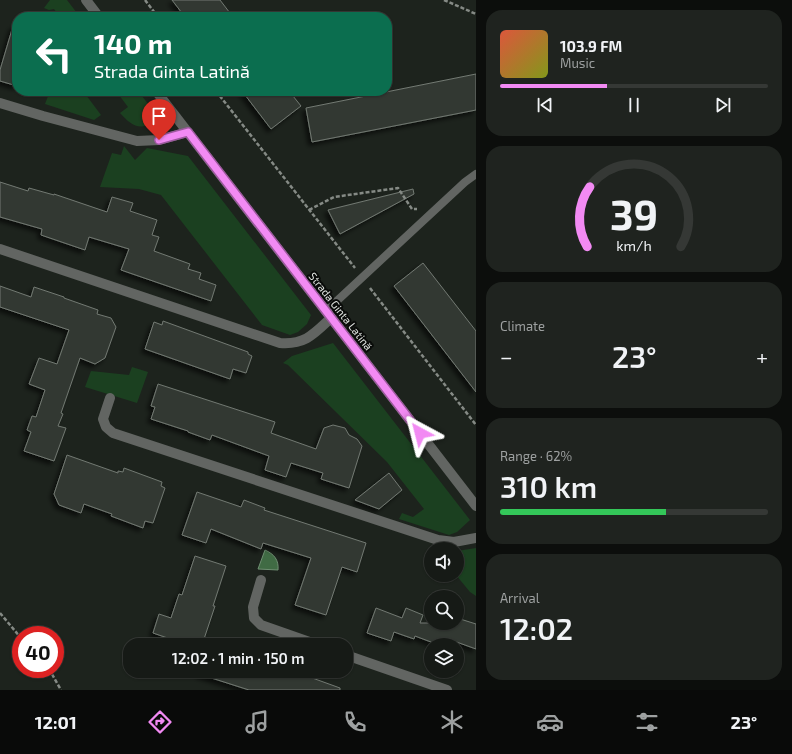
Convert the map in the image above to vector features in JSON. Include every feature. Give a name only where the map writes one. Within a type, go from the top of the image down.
[{"type":"street","points":[[86,0],[95,12]]},
{"type":"street","name":"Strada Ginta Latină","points":[[160,96],[476,506]]},
{"type":"street","points":[[0,102],[43,116],[137,141],[159,140],[188,132]]},
{"type":"street","points":[[0,249],[280,343],[291,344],[303,341],[313,335],[329,315]]},
{"type":"street","points":[[110,398],[103,419],[106,428],[114,432],[438,540],[454,542],[476,538]]},
{"type":"street","points":[[261,580],[253,607],[254,618],[262,625],[298,638]]},
{"type":"street","points":[[353,657],[447,690]]},
{"type":"lane","points":[[329,315],[362,278],[465,182],[476,174]]},
{"type":"path","points":[[145,0],[154,12]]},
{"type":"path","points":[[444,0],[476,14]]},
{"type":"path","points":[[220,96],[476,426]]},
{"type":"path","points":[[309,210],[334,197],[398,188],[412,209],[437,208]]},
{"type":"path","points":[[0,613],[12,627]]},
{"type":"path","points":[[54,678],[61,690]]},
{"type":"shaded area","points":[[50,0],[67,0],[76,12],[56,12],[54,9],[49,10],[44,8]]},
{"type":"shaded area","points":[[48,96],[87,96],[101,115],[94,120],[45,104]]},
{"type":"shaded area","points":[[120,96],[142,96],[156,114],[153,123],[139,126],[131,123],[120,113],[128,107]]},
{"type":"shaded area","points":[[124,146],[135,160],[147,148],[188,156],[311,315],[307,324],[298,332],[290,335],[262,325],[161,195],[139,189],[100,187],[112,153],[121,155]]},
{"type":"shaded area","points":[[333,343],[470,520],[457,532],[449,535],[399,519],[402,513],[413,517],[424,509],[387,462],[288,365],[283,363],[292,356]]},
{"type":"shaded area","points":[[132,367],[148,372],[137,403],[85,387],[91,371],[129,375]]},
{"type":"shaded area","points":[[476,548],[476,596],[470,592],[462,582],[464,582],[464,550]]},
{"type":"shaded area","points":[[265,550],[271,553],[275,558],[278,563],[278,570],[258,569]]},
{"type":"building","points":[[172,0],[220,0],[229,12],[181,12]]},
{"type":"building","points":[[12,29],[12,85],[0,81],[0,70]]},
{"type":"building","points":[[476,74],[476,110],[312,142],[306,108],[366,96],[392,96],[392,91]]},
{"type":"building","points":[[246,96],[293,96],[301,106],[271,129]]},
{"type":"building","points":[[0,182],[28,191],[29,188],[54,194],[107,212],[112,197],[133,203],[130,211],[157,220],[152,235],[159,237],[154,251],[190,264],[188,269],[201,273],[199,279],[216,285],[211,301],[121,270],[129,249],[89,237],[85,250],[41,235],[42,229],[0,217]]},
{"type":"building","points":[[413,189],[414,194],[340,234],[328,210]]},
{"type":"building","points":[[423,263],[476,331],[476,392],[394,286]]},
{"type":"building","points":[[0,286],[31,297],[34,287],[64,297],[98,310],[97,314],[111,318],[116,327],[105,358],[95,364],[80,358],[61,413],[63,414],[58,426],[66,428],[54,461],[24,451],[31,432],[27,430],[32,416],[36,417],[45,390],[29,384],[39,358],[57,364],[69,330],[0,307]]},
{"type":"building","points":[[163,321],[248,352],[248,354],[252,356],[246,373],[233,369],[230,379],[145,349],[154,322],[162,325]]},
{"type":"building","points":[[158,384],[275,422],[271,433],[316,449],[324,428],[333,425],[345,428],[349,435],[357,439],[362,446],[349,488],[321,479],[323,473],[291,463],[286,477],[265,470],[269,456],[212,435],[210,440],[151,419],[155,407],[151,406]]},
{"type":"building","points":[[67,455],[118,473],[118,471],[123,472],[124,468],[162,482],[161,486],[165,488],[153,523],[145,521],[143,528],[111,516],[112,514],[84,504],[81,513],[59,505],[54,494]]},
{"type":"building","points":[[389,473],[402,490],[379,509],[355,500]]},
{"type":"building","points":[[197,492],[241,507],[244,500],[265,508],[264,510],[366,543],[357,572],[342,567],[326,615],[295,605],[311,558],[263,543],[261,549],[211,529],[206,543],[182,535]]},
{"type":"building","points":[[195,556],[226,566],[204,638],[168,638],[153,633],[159,614],[171,618],[179,594],[182,595]]},
{"type":"building","points":[[376,608],[402,618],[406,608],[423,615],[420,623],[424,623],[424,630],[464,630],[464,620],[476,624],[476,649],[464,645],[464,638],[424,638],[424,639],[415,636],[414,639],[394,632],[391,641],[367,633]]},
{"type":"building","points":[[212,678],[312,678],[340,688],[340,690],[249,690]]},
{"type":"route","points":[[159,140],[188,132],[420,433]]}]
